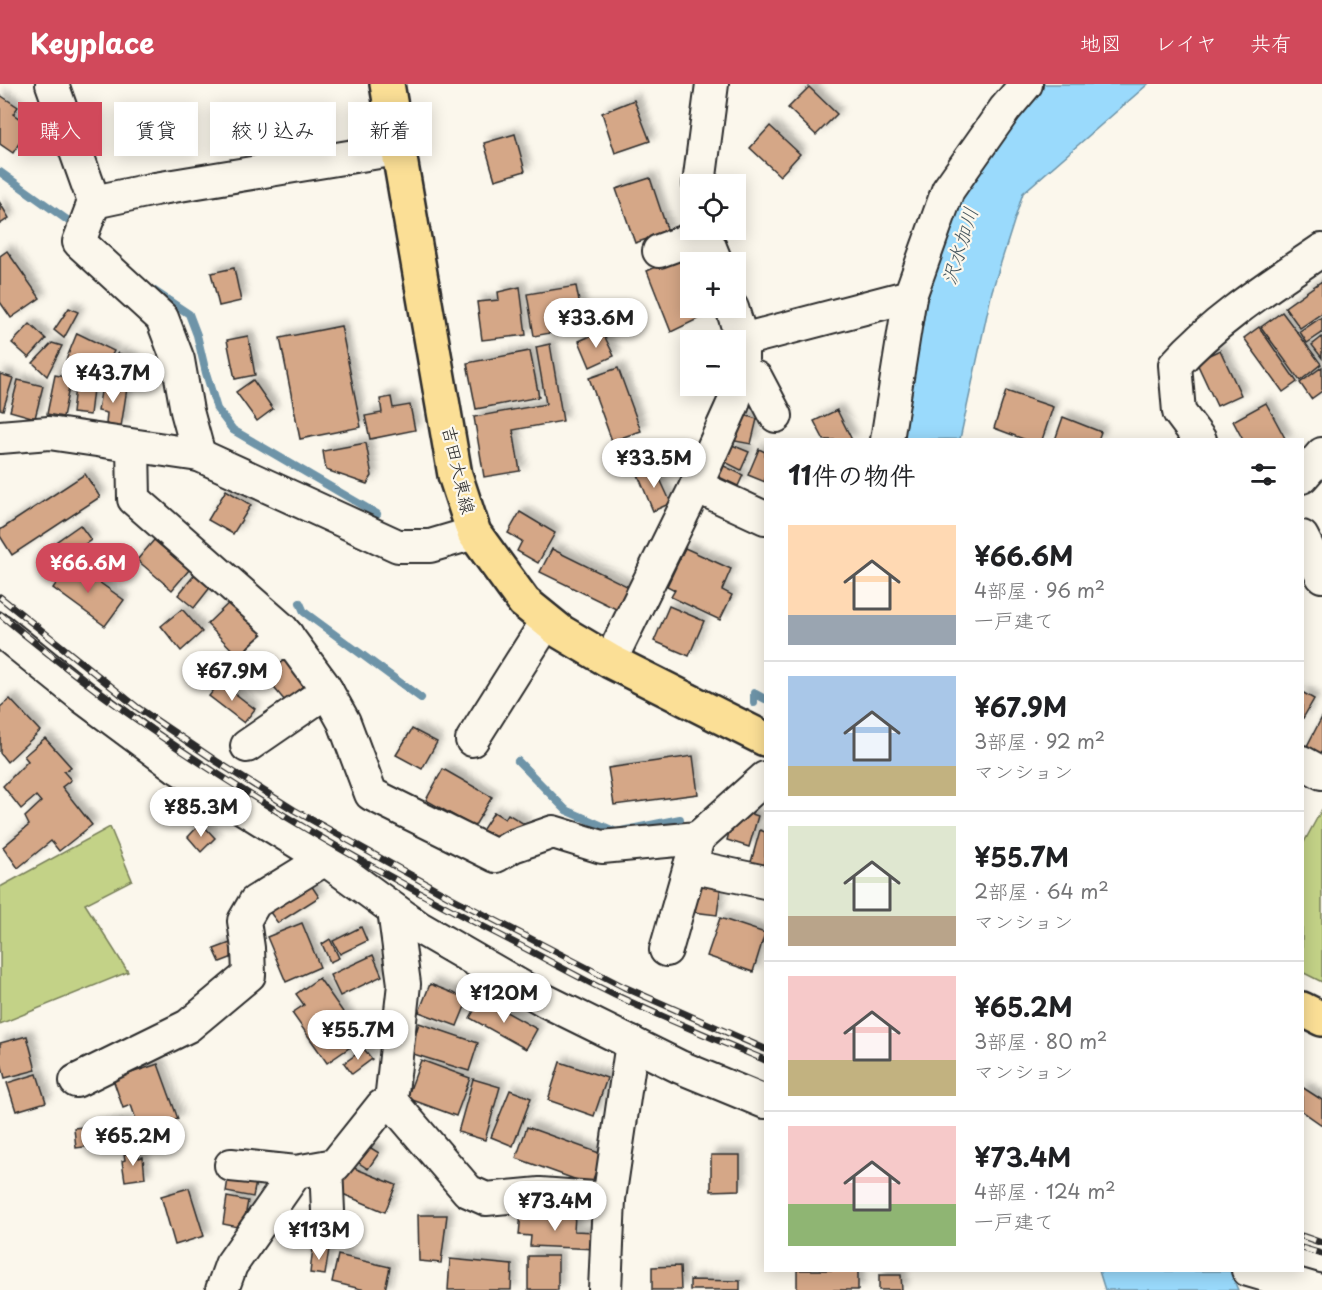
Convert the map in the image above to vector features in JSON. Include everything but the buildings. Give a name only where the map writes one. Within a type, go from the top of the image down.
[{"type":"main road","name":"吉田大東線","points":[[387,84],[390,102]]},
{"type":"main road","name":"吉田大東線","points":[[399,156],[455,475],[474,534],[524,602],[561,632],[610,661],[764,738]]},
{"type":"main road","points":[[1304,1010],[1322,1019]]},
{"type":"street","points":[[52,84],[87,220],[162,318],[178,360],[187,411],[199,455]]},
{"type":"street","points":[[700,174],[712,84]]},
{"type":"street","points":[[887,438],[910,296],[948,190],[1005,109],[1026,84]]},
{"type":"street","points":[[87,220],[155,189],[355,156]]},
{"type":"street","points":[[659,251],[685,240]]},
{"type":"street","points":[[1198,438],[1179,412],[1175,365],[1193,344],[1322,250]]},
{"type":"street","points":[[746,339],[910,296]]},
{"type":"street","points":[[746,374],[756,378],[776,416]]},
{"type":"street","points":[[610,661],[696,486],[735,396]]},
{"type":"street","points":[[0,437],[49,433],[199,455],[398,546],[430,546],[474,534]]},
{"type":"street","points":[[134,446],[134,499],[282,628],[327,691],[344,722],[371,794],[496,856],[513,846],[553,832],[602,847],[694,852],[764,882]]},
{"type":"street","points":[[1304,475],[1322,454]]},
{"type":"street","points":[[696,486],[764,518]]},
{"type":"street","points":[[1304,541],[1322,576]]},
{"type":"street","points":[[472,741],[547,621]]},
{"type":"street","points":[[0,630],[83,697],[177,767],[325,859],[418,927],[546,1001],[680,1067],[764,1102]]},
{"type":"street","points":[[261,658],[287,635]]},
{"type":"street","points":[[248,746],[327,691]]},
{"type":"street","points":[[1304,763],[1322,773]]},
{"type":"street","points":[[666,950],[694,852],[764,779]]},
{"type":"street","points":[[76,1081],[188,1026],[249,975],[244,921],[255,902],[325,859]]},
{"type":"street","points":[[394,910],[404,984],[391,1101],[468,1191],[486,1199],[540,1194],[609,1199]]},
{"type":"street","points":[[605,1290],[609,1199],[633,1043]]},
{"type":"street","points":[[231,1165],[296,1172],[334,1165],[382,1106],[391,1101]]},
{"type":"street","points":[[326,1167],[328,1211]]},
{"type":"street","points":[[222,1290],[231,1265],[296,1172]]},
{"type":"street","points":[[1255,1272],[1317,1290]]},
{"type":"green space","points":[[1322,809],[1322,982],[1304,973],[1304,842]]},
{"type":"green space","points":[[110,827],[132,880],[85,904],[128,972],[0,1024],[0,887]]},
{"type":"water","name":"沢水加川","points":[[1043,84],[1148,84],[1023,193],[992,291],[960,438],[905,438],[905,394],[953,193]]},
{"type":"water","points":[[1099,1272],[1230,1272],[1238,1290],[1105,1290]]},
{"type":"waterway","points":[[0,172],[77,227]]},
{"type":"waterway","points":[[153,290],[189,314],[217,409],[233,430],[377,514]]},
{"type":"waterway","points":[[300,603],[304,612],[421,698]]},
{"type":"waterway","points":[[754,703],[754,693],[764,698]]},
{"type":"waterway","points":[[518,761],[566,810],[616,832],[680,819]]},
{"type":"railway","points":[[0,597],[138,708],[294,810],[452,898],[624,987],[764,1049]]},
{"type":"railway","points":[[0,614],[121,708],[184,752],[313,833],[447,908],[602,989],[764,1060]]},
{"type":"railway","points":[[1304,1237],[1322,1243]]},
{"type":"railway","points":[[1304,1249],[1322,1254]]}]
